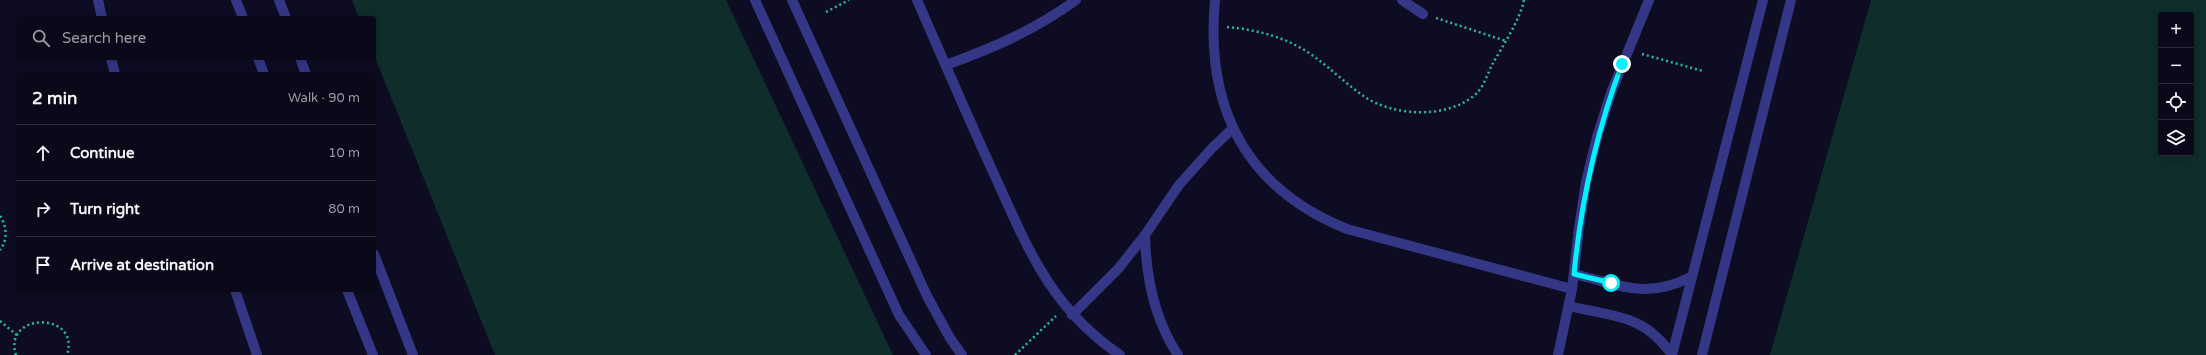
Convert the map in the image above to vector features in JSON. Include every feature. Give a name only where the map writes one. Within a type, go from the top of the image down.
[{"type":"street","points":[[98,0],[102,16]]},
{"type":"street","points":[[236,0],[242,16]]},
{"type":"street","points":[[280,0],[285,16]]},
{"type":"street","points":[[755,0],[899,315],[926,355]]},
{"type":"street","points":[[792,0],[927,296],[950,338],[962,355]]},
{"type":"street","points":[[917,0],[1028,247],[1046,282],[1069,311],[1100,342],[1120,355]]},
{"type":"street","points":[[946,65],[996,47],[1021,35],[1076,0]]},
{"type":"street","points":[[1215,0],[1213,56],[1217,81],[1224,105],[1233,128],[1244,148],[1272,182],[1288,197],[1326,220],[1347,229],[1572,289]]},
{"type":"street","points":[[1402,0],[1423,14]]},
{"type":"street","points":[[1558,355],[1572,289],[1586,182],[1597,137],[1627,50],[1649,0]]},
{"type":"street","points":[[1672,355],[1763,0]]},
{"type":"street","points":[[1702,355],[1790,0]]},
{"type":"street","points":[[112,60],[114,72]]},
{"type":"street","points":[[259,60],[263,72]]},
{"type":"street","points":[[301,60],[305,72]]},
{"type":"street","points":[[1069,311],[1108,280],[1145,235],[1161,209],[1183,180],[1213,147],[1233,128]]},
{"type":"street","points":[[1145,235],[1148,275],[1155,306],[1164,328],[1178,355]]},
{"type":"street","points":[[376,259],[413,355]]},
{"type":"street","points":[[1574,274],[1642,290],[1659,289],[1676,285],[1691,277]]},
{"type":"street","points":[[236,292],[257,355]]},
{"type":"street","points":[[348,292],[373,355]]},
{"type":"street","points":[[1569,306],[1637,322],[1655,334],[1672,355]]},
{"type":"path","points":[[826,12],[849,0]]},
{"type":"path","points":[[1213,25],[1252,30],[1289,42],[1323,61],[1363,96],[1396,110],[1415,113],[1437,111],[1462,102],[1478,91],[1506,41],[1524,0]]},
{"type":"path","points":[[1423,14],[1506,41]]},
{"type":"path","points":[[1627,50],[1703,71]]},
{"type":"path","points":[[0,216],[5,227],[5,237],[0,250]]},
{"type":"path","points":[[1015,355],[1069,311]]},
{"type":"path","points":[[0,321],[18,336]]},
{"type":"path","points":[[16,355],[15,344],[18,336],[30,324],[42,322],[54,324],[66,336],[68,344],[67,355]]},
{"type":"green space","points":[[352,0],[726,0],[893,355],[495,355],[376,60],[376,16],[358,16]]},
{"type":"green space","points":[[1871,0],[2206,0],[2206,355],[1770,355]]},
{"type":"route","points":[[1611,283],[1574,274],[1586,182],[1597,137],[1622,64]]}]
